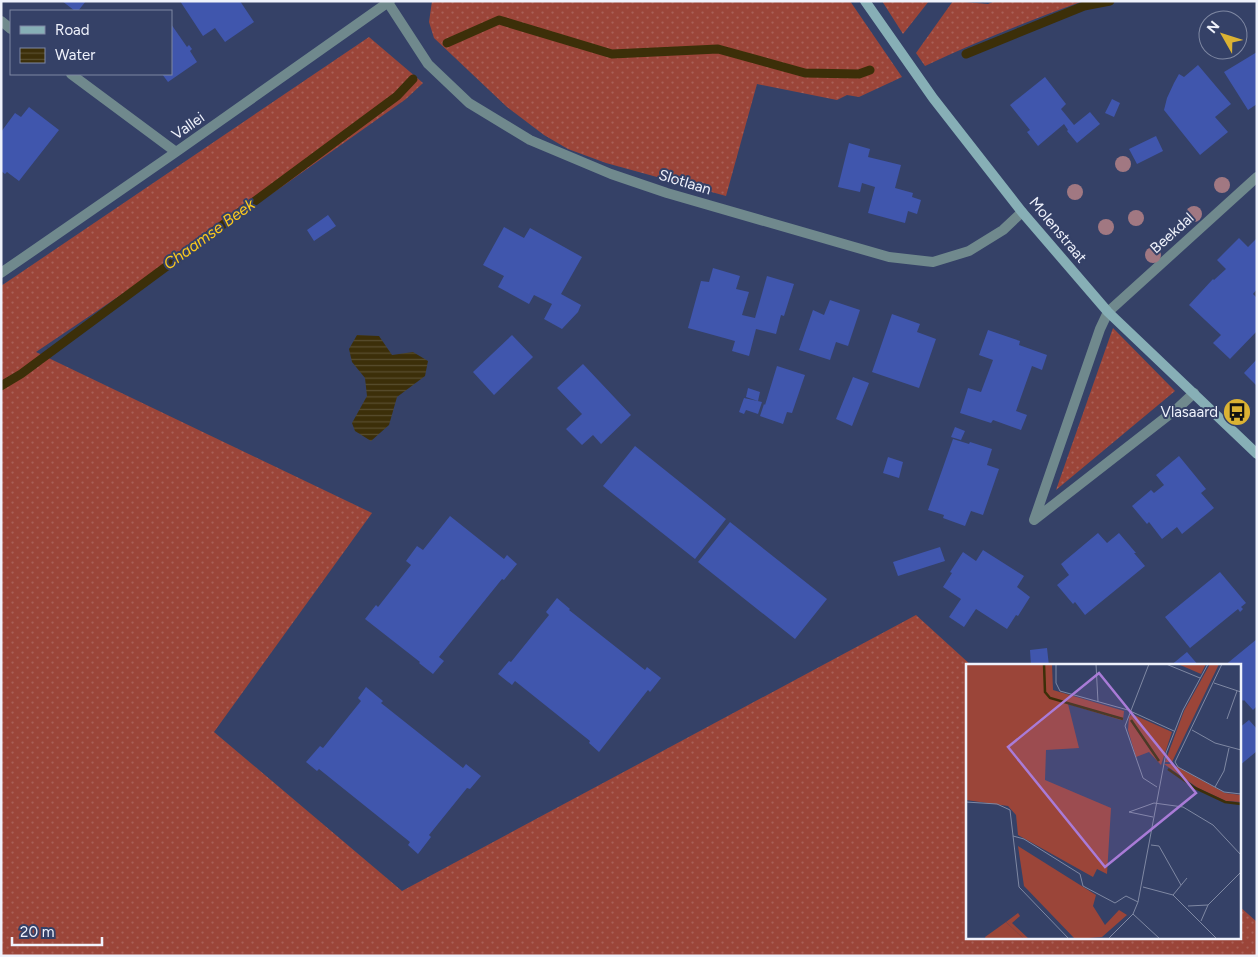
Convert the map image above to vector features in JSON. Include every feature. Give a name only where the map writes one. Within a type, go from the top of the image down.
[{"type":"main road","name":"Molenstraat","points":[[865,1],[933,98],[1022,212],[1108,312],[1257,454]]},
{"type":"street","name":"Slotlaan","points":[[388,2],[428,64],[469,103],[530,140],[611,174],[658,190],[890,257],[933,262],[970,251],[1002,230],[1022,212]]},
{"type":"street","name":"Vallei","points":[[1,273],[388,2]]},
{"type":"street","points":[[72,75],[176,152]]},
{"type":"street","name":"Beekdal","points":[[1108,312],[1257,177]]},
{"type":"street","points":[[1108,312],[1100,329],[1034,520],[1194,393]]},
{"type":"shaded area","points":[[432,1],[850,1],[902,77],[859,97],[847,95],[837,100],[757,84],[726,196],[606,163],[568,149],[544,135],[507,107],[434,38],[429,22]]},
{"type":"shaded area","points":[[882,1],[929,1],[903,34]]},
{"type":"shaded area","points":[[953,1],[988,4],[995,1],[1083,1],[964,48],[925,66],[916,53]]},
{"type":"shaded area","points":[[369,37],[423,83],[406,99],[280,188],[36,352],[372,513],[214,732],[402,891],[916,615],[970,664],[966,664],[966,940],[1240,940],[1240,907],[1257,922],[1257,956],[1,956],[1,286]]},
{"type":"shaded area","points":[[1113,328],[1175,391],[1056,490]]},
{"type":"water","points":[[357,335],[379,336],[392,355],[413,352],[428,361],[425,376],[397,397],[389,425],[371,441],[355,431],[352,423],[367,396],[365,378],[352,362],[349,349]]},
{"type":"building","points":[[62,1],[86,1],[79,10],[74,10]]},
{"type":"building","points":[[180,1],[240,1],[254,22],[225,42],[215,28],[203,36]]},
{"type":"building","points":[[172,25],[187,47],[189,45],[192,49],[190,51],[197,62],[168,82],[163,75],[172,75]]},
{"type":"building","points":[[1257,52],[1257,104],[1248,110],[1224,72],[1244,60],[1248,60],[1248,57]]},
{"type":"building","points":[[1198,65],[1231,104],[1215,117],[1228,132],[1200,155],[1164,110],[1167,98],[1179,74],[1184,77]]},
{"type":"building","points":[[1045,77],[1066,104],[1061,109],[1074,125],[1090,112],[1100,124],[1077,143],[1064,124],[1038,146],[1027,132],[1030,130],[1010,105]]},
{"type":"building","points":[[1112,99],[1120,103],[1114,117],[1105,113]]},
{"type":"building","points":[[29,107],[59,130],[19,181],[7,172],[5,174],[1,171],[1,132],[15,113],[21,117]]},
{"type":"building","points":[[1156,136],[1163,151],[1137,164],[1129,149]]},
{"type":"building","points":[[849,143],[870,149],[868,157],[901,165],[895,188],[913,193],[912,197],[921,200],[917,214],[908,211],[905,223],[868,213],[875,187],[862,183],[860,192],[838,187]]},
{"type":"building","points":[[328,215],[336,226],[314,241],[307,230]]},
{"type":"building","points":[[504,227],[524,238],[530,228],[582,257],[561,294],[581,305],[578,312],[562,329],[544,319],[552,304],[534,295],[529,304],[498,287],[504,276],[483,265]]},
{"type":"building","points":[[1239,238],[1248,247],[1257,238],[1257,289],[1253,294],[1257,298],[1257,331],[1230,359],[1213,343],[1221,335],[1189,305],[1213,279],[1226,269],[1217,260]]},
{"type":"building","points":[[713,268],[740,276],[736,289],[749,292],[742,315],[755,318],[767,276],[794,284],[784,316],[781,315],[776,334],[756,329],[749,356],[732,351],[735,341],[688,328],[701,281],[709,282]]},
{"type":"building","points":[[830,300],[860,310],[848,346],[836,342],[830,360],[799,350],[813,310],[824,315]]},
{"type":"building","points":[[892,314],[920,324],[917,332],[936,339],[919,388],[872,372]]},
{"type":"building","points":[[988,330],[1020,341],[1019,345],[1047,355],[1042,370],[1032,366],[1016,411],[1027,415],[1021,430],[993,420],[991,423],[960,413],[968,388],[981,392],[993,360],[979,355]]},
{"type":"building","points":[[512,335],[533,357],[494,395],[473,372]]},
{"type":"building","points":[[1257,359],[1257,386],[1244,373]]},
{"type":"building","points":[[583,364],[631,415],[601,444],[593,435],[582,445],[566,429],[582,414],[557,388]]},
{"type":"building","points":[[777,366],[805,375],[792,413],[787,412],[783,424],[760,416]]},
{"type":"building","points":[[853,377],[869,383],[852,426],[836,419]]},
{"type":"building","points":[[748,388],[760,392],[758,401],[746,397]]},
{"type":"building","points":[[744,398],[762,402],[758,414],[746,410],[744,414],[739,412]]},
{"type":"building","points":[[955,427],[965,431],[961,440],[951,437]]},
{"type":"building","points":[[953,439],[992,449],[987,465],[999,469],[983,515],[971,511],[965,526],[943,518],[944,515],[928,510]]},
{"type":"building","points":[[635,446],[726,519],[695,559],[603,486]]},
{"type":"building","points":[[1179,456],[1206,489],[1201,493],[1214,508],[1182,534],[1177,527],[1162,539],[1149,522],[1147,524],[1132,506],[1151,490],[1154,493],[1164,485],[1156,475]]},
{"type":"building","points":[[888,457],[903,462],[899,478],[883,473]]},
{"type":"building","points":[[450,516],[504,559],[507,555],[517,564],[504,580],[502,579],[439,657],[444,661],[433,674],[365,619],[376,605],[378,607],[411,565],[406,561],[417,546],[423,550]]},
{"type":"building","points":[[730,522],[827,599],[795,639],[698,562]]},
{"type":"building","points":[[1098,533],[1107,543],[1119,533],[1145,566],[1085,615],[1075,602],[1073,604],[1057,585],[1069,575],[1061,564]]},
{"type":"building","points":[[940,547],[945,561],[898,576],[893,562]]},
{"type":"building","points":[[983,550],[1024,576],[1017,587],[1030,597],[1007,629],[976,609],[964,627],[949,617],[961,599],[943,587],[952,573],[950,572],[963,552],[976,561]]},
{"type":"building","points":[[1220,572],[1246,603],[1241,607],[1243,609],[1240,612],[1238,609],[1190,648],[1165,617]]},
{"type":"building","points":[[557,598],[569,610],[645,670],[647,667],[661,678],[650,692],[648,690],[599,752],[589,743],[590,741],[515,681],[512,685],[498,674],[509,661],[511,662],[549,615],[546,612]]},
{"type":"building","points":[[1257,639],[1257,706],[1253,710],[1240,697],[1240,664],[1226,664]]},
{"type":"building","points":[[1047,648],[1049,664],[1031,664],[1030,650]]},
{"type":"building","points":[[1187,652],[1197,664],[1172,664]]},
{"type":"building","points":[[366,687],[383,701],[381,703],[463,768],[466,764],[481,776],[470,789],[467,788],[429,835],[431,837],[418,854],[408,845],[410,842],[319,769],[317,771],[306,762],[320,746],[323,748],[361,701],[358,698]]},
{"type":"building","points":[[1249,720],[1257,729],[1257,751],[1240,765],[1240,727]]},
{"type":"waterway","name":"Chaamse Beek","points":[[966,54],[1084,6],[1110,1]]},
{"type":"waterway","name":"Chaamse Beek","points":[[447,43],[499,20],[612,54],[718,49],[805,73],[859,74],[870,70]]},
{"type":"waterway","name":"Chaamse Beek","points":[[1,386],[21,374],[397,96],[413,79]]},
{"type":"place","name":"Vlasaard","points":[[1237,412]]}]
